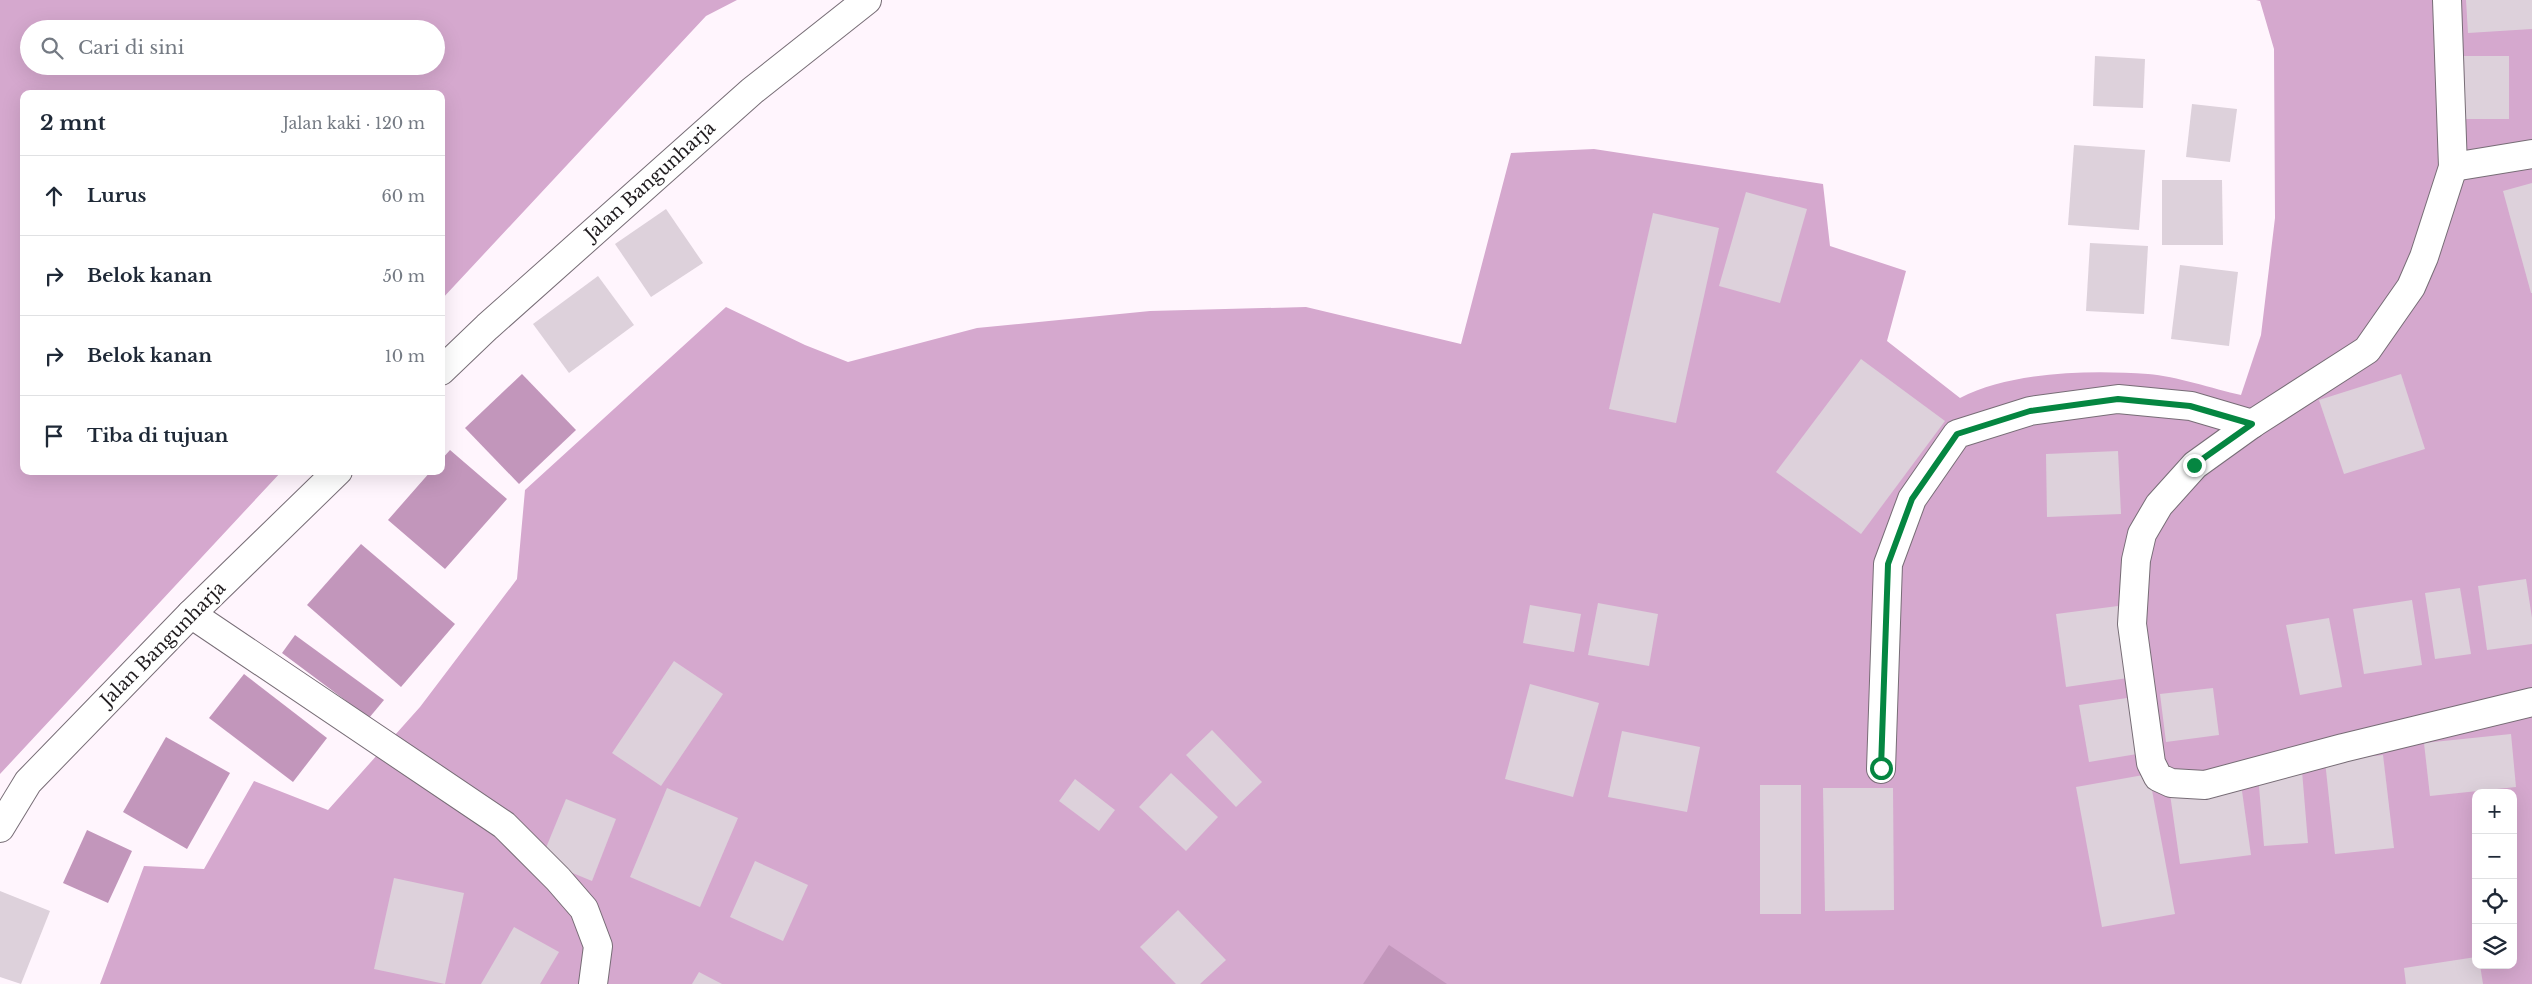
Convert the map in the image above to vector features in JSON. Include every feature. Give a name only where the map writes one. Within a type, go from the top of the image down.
[{"type":"street","name":"Jalan Bangunharja","points":[[445,367],[487,327],[752,91],[867,0]]},
{"type":"street","points":[[2447,0],[2453,168],[2424,257],[2411,287],[2368,350],[2252,424],[2194,465],[2159,505],[2142,534],[2136,560],[2132,624],[2151,763],[2158,776],[2171,783],[2205,785],[2343,748],[2532,702]]},
{"type":"street","points":[[2453,168],[2532,154]]},
{"type":"street","points":[[1881,768],[1888,564],[1912,499],[1957,434],[2030,411],[2118,399],[2190,406],[2252,424]]},
{"type":"street","name":"Jalan Bangunharja","points":[[0,828],[28,782],[191,614],[334,475]]},
{"type":"street","points":[[191,614],[504,825],[558,879],[584,909],[598,946],[593,984]]},
{"type":"shaded area","points":[[0,0],[737,0],[706,16],[445,296],[445,90],[20,90],[20,475],[278,475],[0,774]]},
{"type":"shaded area","points":[[2256,0],[2532,0],[2532,984],[100,984],[144,866],[204,869],[254,781],[328,810],[420,707],[517,579],[525,490],[726,307],[805,345],[848,362],[977,328],[1150,311],[1306,307],[1461,344],[1511,153],[1594,149],[1823,184],[1830,246],[1906,271],[1887,341],[1960,398],[2003,382],[2027,377],[2102,372],[2159,375],[2241,395],[2261,335],[2275,218],[2274,49],[2260,1]]},
{"type":"shaded area","points":[[522,374],[576,430],[519,484],[465,428]]},
{"type":"shaded area","points":[[450,450],[507,499],[445,569],[388,520],[427,475],[445,475],[445,456]]},
{"type":"shaded area","points":[[361,544],[455,624],[401,687],[307,605]]},
{"type":"shaded area","points":[[295,635],[384,700],[369,718],[282,653]]},
{"type":"shaded area","points":[[244,674],[327,738],[293,782],[209,718]]},
{"type":"shaded area","points":[[166,737],[230,773],[187,849],[123,812]]},
{"type":"shaded area","points":[[87,830],[132,851],[108,903],[63,883]]},
{"type":"shaded area","points":[[1389,945],[1447,984],[1363,984]]},
{"type":"building","points":[[2466,0],[2532,0],[2532,29],[2468,33]]},
{"type":"building","points":[[2095,56],[2145,59],[2143,108],[2093,106]]},
{"type":"building","points":[[2464,56],[2509,56],[2509,119],[2465,119]]},
{"type":"building","points":[[2192,104],[2237,109],[2230,162],[2186,157]]},
{"type":"building","points":[[2074,145],[2145,150],[2139,230],[2068,225]]},
{"type":"building","points":[[2162,180],[2222,180],[2223,245],[2162,245]]},
{"type":"building","points":[[2532,183],[2532,293],[2531,293],[2503,191]]},
{"type":"building","points":[[1746,192],[1807,209],[1780,303],[1719,286]]},
{"type":"building","points":[[666,209],[703,263],[651,297],[615,244]]},
{"type":"building","points":[[1653,213],[1719,228],[1676,423],[1609,409]]},
{"type":"building","points":[[2090,243],[2148,246],[2144,314],[2086,311]]},
{"type":"building","points":[[2180,265],[2238,272],[2229,346],[2171,339]]},
{"type":"building","points":[[598,276],[634,325],[569,373],[533,324]]},
{"type":"building","points":[[1861,359],[1945,421],[1861,534],[1776,472]]},
{"type":"building","points":[[2401,374],[2425,449],[2344,474],[2319,400]]},
{"type":"building","points":[[2118,451],[2121,514],[2047,517],[2046,454]]},
{"type":"building","points":[[2526,579],[2532,618],[2532,644],[2487,650],[2478,586]]},
{"type":"building","points":[[2460,588],[2471,654],[2435,659],[2425,593]]},
{"type":"building","points":[[2412,600],[2422,665],[2364,674],[2353,609]]},
{"type":"building","points":[[1598,603],[1658,614],[1649,666],[1588,655]]},
{"type":"building","points":[[1530,605],[1581,614],[1574,652],[1523,643]]},
{"type":"building","points":[[2118,606],[2128,678],[2066,687],[2056,614]]},
{"type":"building","points":[[2329,618],[2342,687],[2300,695],[2286,625]]},
{"type":"building","points":[[674,661],[723,694],[661,786],[612,753]]},
{"type":"building","points":[[1530,684],[1599,703],[1573,797],[1505,779]]},
{"type":"building","points":[[2213,688],[2219,735],[2166,742],[2160,694]]},
{"type":"building","points":[[2127,698],[2137,754],[2089,762],[2079,705]]},
{"type":"building","points":[[1212,730],[1262,782],[1236,807],[1186,755]]},
{"type":"building","points":[[1622,731],[1700,747],[1687,812],[1608,797]]},
{"type":"building","points":[[2511,734],[2516,787],[2472,789],[2472,792],[2430,796],[2424,743]]},
{"type":"building","points":[[2383,755],[2394,848],[2335,854],[2325,761]]},
{"type":"building","points":[[2302,771],[2308,843],[2264,846],[2258,774]]},
{"type":"building","points":[[1171,773],[1218,817],[1186,851],[1139,807]]},
{"type":"building","points":[[2149,774],[2175,914],[2102,927],[2076,787]]},
{"type":"building","points":[[1075,779],[1115,810],[1099,831],[1059,801]]},
{"type":"building","points":[[2241,784],[2251,855],[2180,864],[2170,794]]},
{"type":"building","points":[[1760,785],[1801,785],[1801,914],[1760,914]]},
{"type":"building","points":[[667,788],[738,818],[700,907],[630,877]]},
{"type":"building","points":[[1823,788],[1893,788],[1894,910],[1825,911]]},
{"type":"building","points":[[566,799],[616,819],[592,881],[541,860]]},
{"type":"building","points":[[755,861],[808,885],[783,941],[730,917]]},
{"type":"building","points":[[394,878],[464,893],[445,984],[374,969]]},
{"type":"building","points":[[0,891],[50,911],[21,984],[0,977]]},
{"type":"building","points":[[1178,910],[1226,960],[1200,984],[1176,984],[1140,947]]},
{"type":"building","points":[[514,927],[559,952],[540,984],[481,984]]},
{"type":"building","points":[[2472,958],[2472,969],[2481,969],[2483,984],[2406,984],[2404,968]]},
{"type":"building","points":[[699,972],[722,984],[692,984]]},
{"type":"route","points":[[1881,768],[1888,564],[1912,499],[1957,434],[2030,411],[2118,399],[2190,406],[2252,424],[2194,465]]}]
